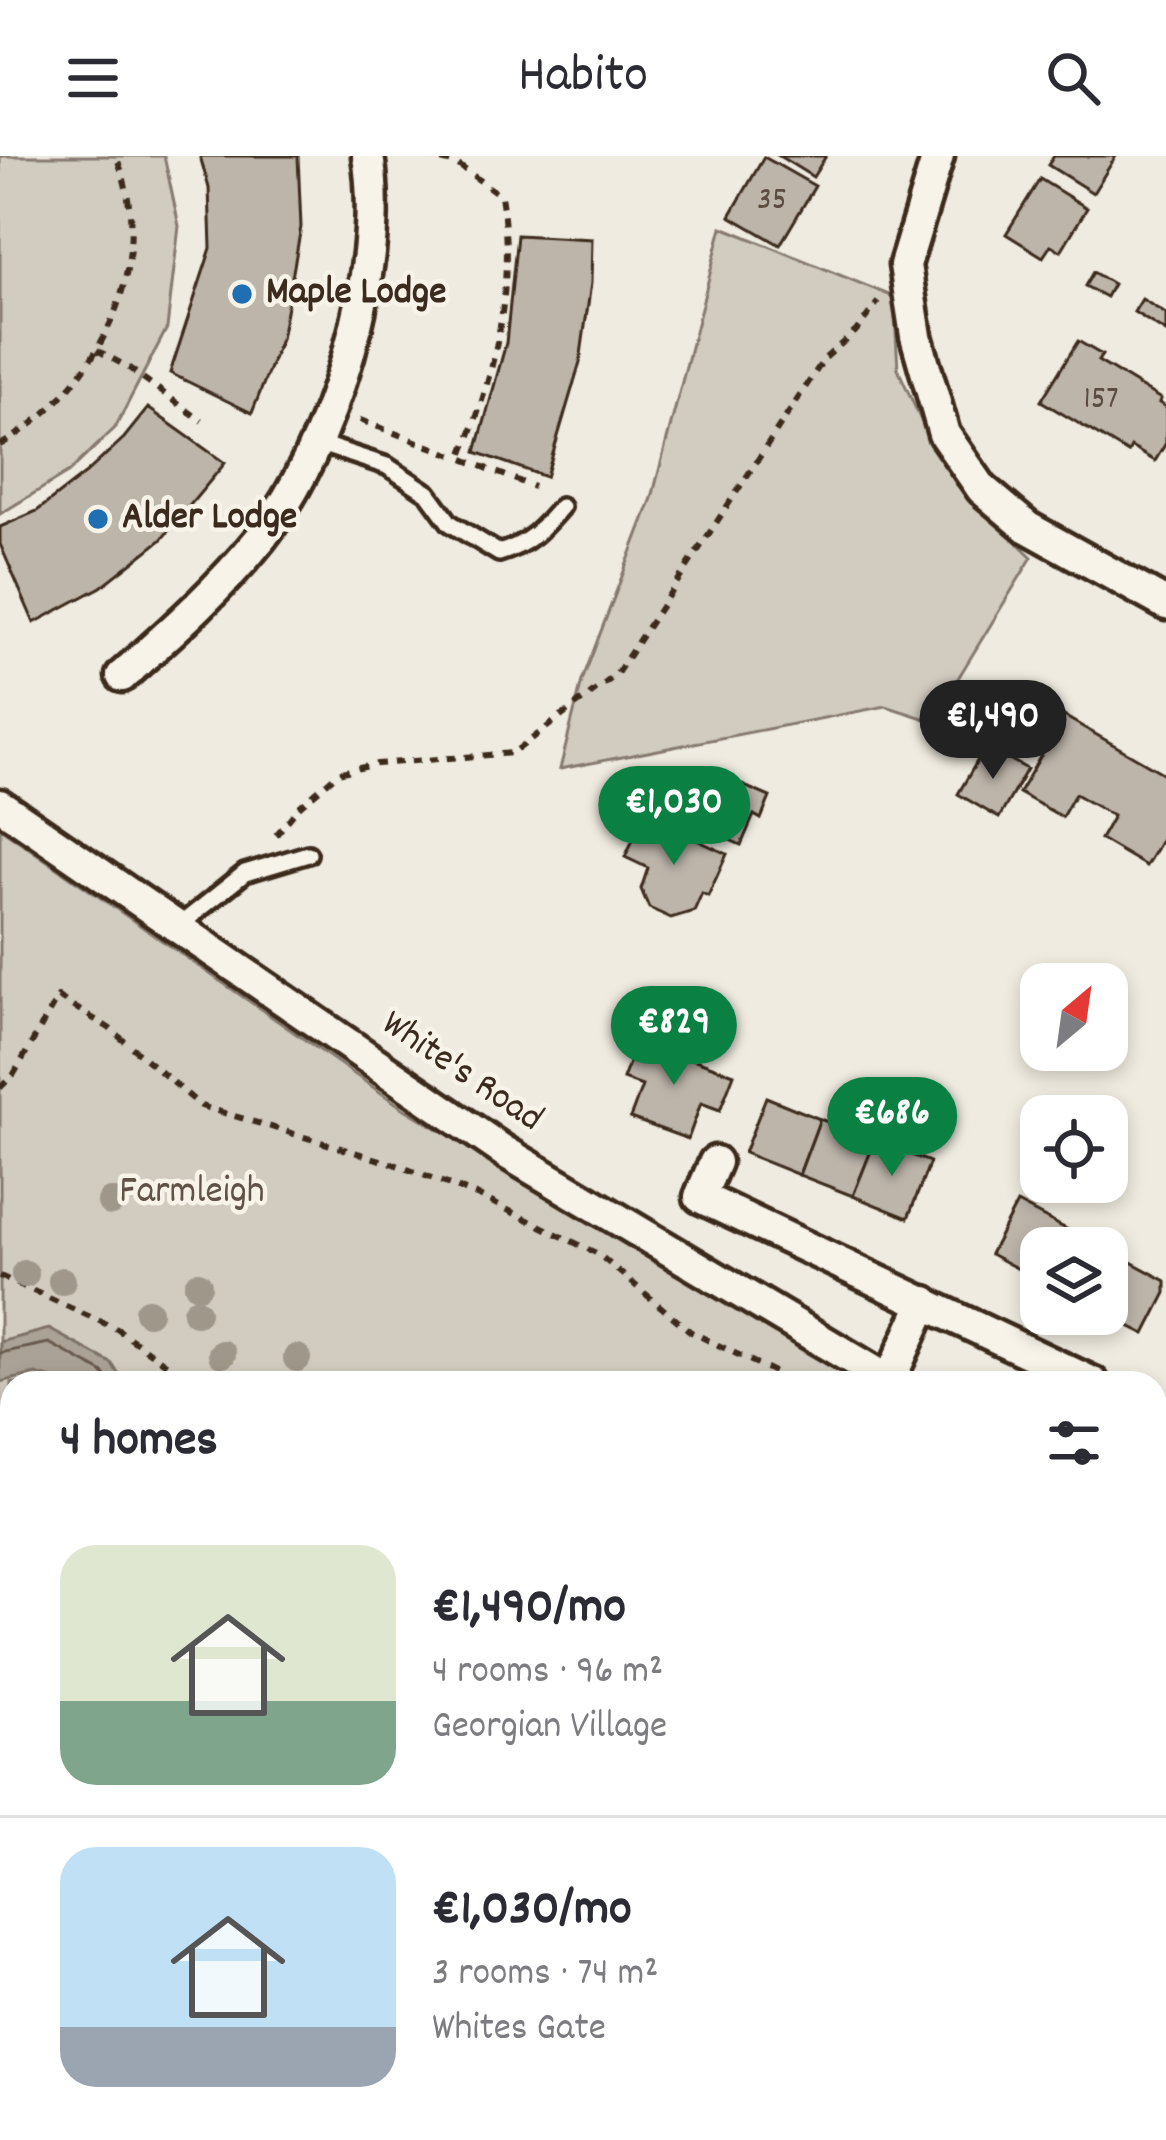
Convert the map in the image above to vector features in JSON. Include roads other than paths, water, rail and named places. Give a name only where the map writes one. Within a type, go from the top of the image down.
[{"type":"street","points":[[122,676],[196,608],[262,537],[314,442],[346,364],[364,301],[368,156]]},
{"type":"street","points":[[938,156],[905,265],[916,336],[944,434],[982,489],[1027,527],[1166,604]]},
{"type":"street","name":"White's Road","points":[[0,805],[505,1151],[873,1371]]},
{"type":"street","points":[[715,1162],[700,1197],[1068,1371]]},
{"type":"street","points":[[896,1371],[925,1302]]},
{"type":"lane","points":[[314,442],[387,466],[428,493],[451,523],[475,542],[499,553],[537,536],[561,507]]},
{"type":"lane","points":[[176,928],[244,873],[308,854]]},
{"type":"water","points":[[49,1329],[111,1363],[117,1371],[0,1371],[0,1342]]},
{"type":"place","name":"Maple Lodge","points":[[242,294]]},
{"type":"place","name":"Alder Lodge","points":[[98,519]]},
{"type":"park label","name":"Farmleigh","points":[[192,1193]]}]
